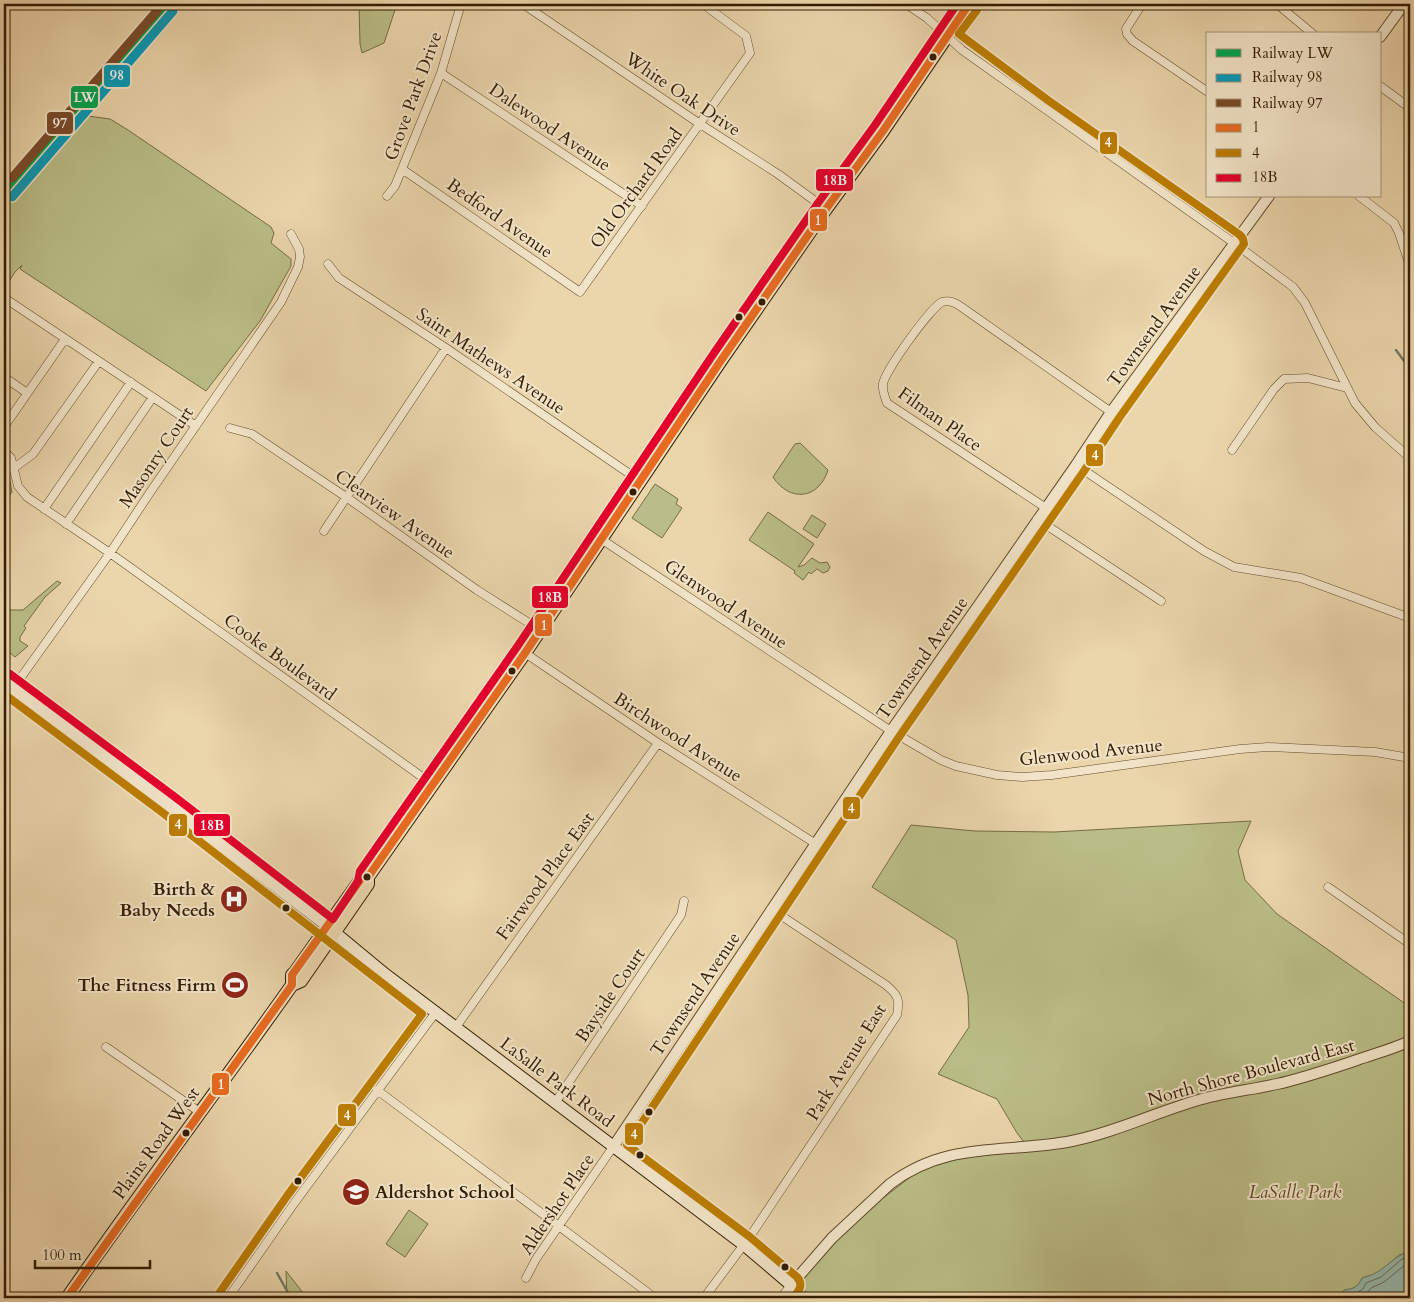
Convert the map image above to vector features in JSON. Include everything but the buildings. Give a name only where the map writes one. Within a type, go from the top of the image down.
[{"type":"main road","name":"Plains Road West","points":[[67,1298],[115,1228],[201,1113],[292,985],[301,981],[331,930],[368,884],[368,877],[525,652],[722,359],[826,209],[883,131],[969,4]]},
{"type":"main road","name":"LaSalle Park Road","points":[[8,686],[169,805],[385,974],[744,1245],[791,1285]]},
{"type":"street","name":"Grove Park Drive","points":[[386,196],[395,186],[441,73],[460,4]]},
{"type":"street","name":"White Oak Drive","points":[[523,4],[700,124],[778,174],[826,209]]},
{"type":"street","name":"Old Orchard Road","points":[[580,292],[750,53],[746,36],[703,4]]},
{"type":"street","points":[[906,4],[927,18],[962,50],[1293,287],[1305,303],[1355,403],[1375,427],[1410,458]]},
{"type":"street","points":[[1142,4],[1126,29],[1127,34],[1133,41],[1206,91]]},
{"type":"street","points":[[1277,4],[1311,32]]},
{"type":"street","points":[[1382,34],[1404,4]]},
{"type":"street","name":"Dalewood Avenue","points":[[441,73],[642,206]]},
{"type":"street","points":[[1382,87],[1410,108]]},
{"type":"street","name":"Bedford Avenue","points":[[402,169],[580,292]]},
{"type":"street","name":"Townsend Avenue","points":[[613,1146],[890,731],[1111,412],[1268,198]]},
{"type":"street","points":[[1362,198],[1394,223],[1400,233],[1410,266]]},
{"type":"street","name":"Masonry Court","points":[[4,702],[8,686],[110,553],[281,302],[298,267],[300,257],[299,249],[291,234]]},
{"type":"street","name":"Saint Mathews Avenue","points":[[328,264],[339,278],[446,348],[640,481]]},
{"type":"street","points":[[4,302],[6,299],[196,426]]},
{"type":"street","name":"Filman Place","points":[[1046,508],[887,403],[883,390],[886,375],[928,313],[941,302],[951,301],[1111,412]]},
{"type":"street","points":[[4,427],[65,339]]},
{"type":"street","points":[[324,531],[446,348]]},
{"type":"street","points":[[14,468],[34,454],[99,361]]},
{"type":"street","points":[[4,377],[27,393]]},
{"type":"street","points":[[1232,450],[1274,389],[1284,380],[1308,378],[1347,388]]},
{"type":"street","points":[[44,509],[131,382]]},
{"type":"street","points":[[66,524],[153,398]]},
{"type":"street","name":"Clearview Avenue","points":[[230,428],[252,434],[346,497],[477,590],[540,630]]},
{"type":"street","name":"Cooke Boulevard","points":[[4,451],[11,458],[18,486],[27,497],[110,553],[432,784]]},
{"type":"street","points":[[1076,465],[1204,551],[1234,567],[1301,578],[1410,618]]},
{"type":"street","points":[[1037,520],[1161,601]]},
{"type":"street","name":"Glenwood Avenue","points":[[601,539],[890,731],[941,760],[956,766],[998,776],[1022,777],[1052,775],[1240,749],[1268,747],[1375,752],[1410,758]]},
{"type":"street","name":"Birchwood Avenue","points":[[525,652],[658,743],[816,844]]},
{"type":"street","name":"Fairwood Place East","points":[[456,1027],[658,743]]},
{"type":"street","points":[[1328,888],[1410,944]]},
{"type":"street","name":"Bayside Court","points":[[555,1103],[681,915],[684,901]]},
{"type":"street","name":"Park Avenue East","points":[[704,1298],[744,1245],[897,1015],[899,1004],[896,994],[886,985],[771,909]]},
{"type":"street","points":[[228,1298],[295,1202],[436,1012]]},
{"type":"street","name":"North Shore Boulevard East","points":[[791,1285],[832,1238],[880,1193],[899,1178],[929,1162],[952,1154],[1045,1146],[1075,1141],[1196,1100],[1278,1083],[1322,1071],[1410,1041]]},
{"type":"street","points":[[106,1048],[201,1113]]},
{"type":"street","points":[[377,1090],[655,1298]]},
{"type":"street","name":"Aldershot Place","points":[[526,1278],[536,1259],[613,1146]]},
{"type":"street","points":[[781,1298],[791,1285]]},
{"type":"street","name":"LaSalle Park Road","points":[[791,1285],[804,1298]]},
{"type":"green space","points":[[359,4],[397,4],[384,43],[362,53],[360,44]]},
{"type":"green space","points":[[88,116],[110,119],[271,227],[274,233],[271,243],[291,259],[291,266],[260,321],[206,391],[20,269],[22,265],[4,289],[4,209]]},
{"type":"green space","points":[[800,443],[828,470],[824,480],[818,487],[811,492],[796,494],[788,491],[773,477],[795,444]]},
{"type":"green space","points":[[4,465],[8,472],[12,492],[4,503]]},
{"type":"green space","points":[[655,484],[678,499],[676,504],[682,508],[662,538],[632,518]]},
{"type":"green space","points":[[768,512],[814,544],[798,567],[804,565],[812,558],[820,563],[827,562],[830,567],[828,571],[823,573],[817,569],[811,574],[809,572],[803,580],[794,573],[795,571],[749,540]]},
{"type":"green space","points":[[812,515],[826,524],[817,538],[803,529]]},
{"type":"green space","points":[[57,581],[61,583],[45,597],[24,626],[26,628],[20,637],[20,641],[28,646],[15,657],[4,648],[4,606],[11,610],[23,610]]},
{"type":"green space","name":"LaSalle Park","points":[[1251,821],[1238,851],[1245,880],[1277,914],[1410,1007],[1410,1252],[1399,1255],[1378,1273],[1362,1278],[1359,1284],[1344,1290],[1336,1298],[810,1298],[802,1287],[801,1281],[831,1245],[883,1198],[913,1175],[926,1168],[965,1157],[1031,1151],[1017,1133],[997,1099],[938,1074],[969,1027],[968,995],[956,940],[872,887],[911,825],[975,831],[1054,832]]},
{"type":"green space","points":[[409,1210],[428,1224],[405,1257],[386,1244]]},
{"type":"green space","points":[[286,1271],[307,1298],[287,1298]]},
{"type":"water","points":[[1407,1252],[1410,1252],[1410,1298],[1336,1298],[1344,1290],[1359,1284],[1362,1278],[1381,1270]]},
{"type":"waterway","points":[[1396,350],[1410,369]]},
{"type":"waterway","points":[[277,1273],[291,1298]]},
{"type":"rail line","name":"LW","points":[[4,190],[165,4]]},
{"type":"rail line","name":"97","points":[[12,178],[157,11]]},
{"type":"rail line","name":"98","points":[[12,197],[173,11]]},
{"type":"transit line","name":"18B","points":[[10,674],[175,797],[333,919],[358,881],[360,871],[517,647],[714,353],[818,203],[875,125],[957,4]]},
{"type":"transit line","name":"1","points":[[67,1298],[292,985],[292,975],[361,879],[368,877],[525,653],[722,359],[826,209],[883,131],[969,4]]},
{"type":"transit line","name":"4","points":[[793,1298],[800,1285],[797,1277],[750,1237],[627,1145],[899,737],[1119,418],[1244,244],[1240,235],[1049,101],[959,34],[977,10]]},
{"type":"transit line","name":"4","points":[[4,694],[163,813],[422,1014],[287,1196],[220,1292]]},
{"type":"place","name":"Birth & Baby Needs","points":[[234,899]]},
{"type":"place","name":"The Fitness Firm","points":[[235,985]]},
{"type":"place","name":"Aldershot School","points":[[356,1192]]}]
